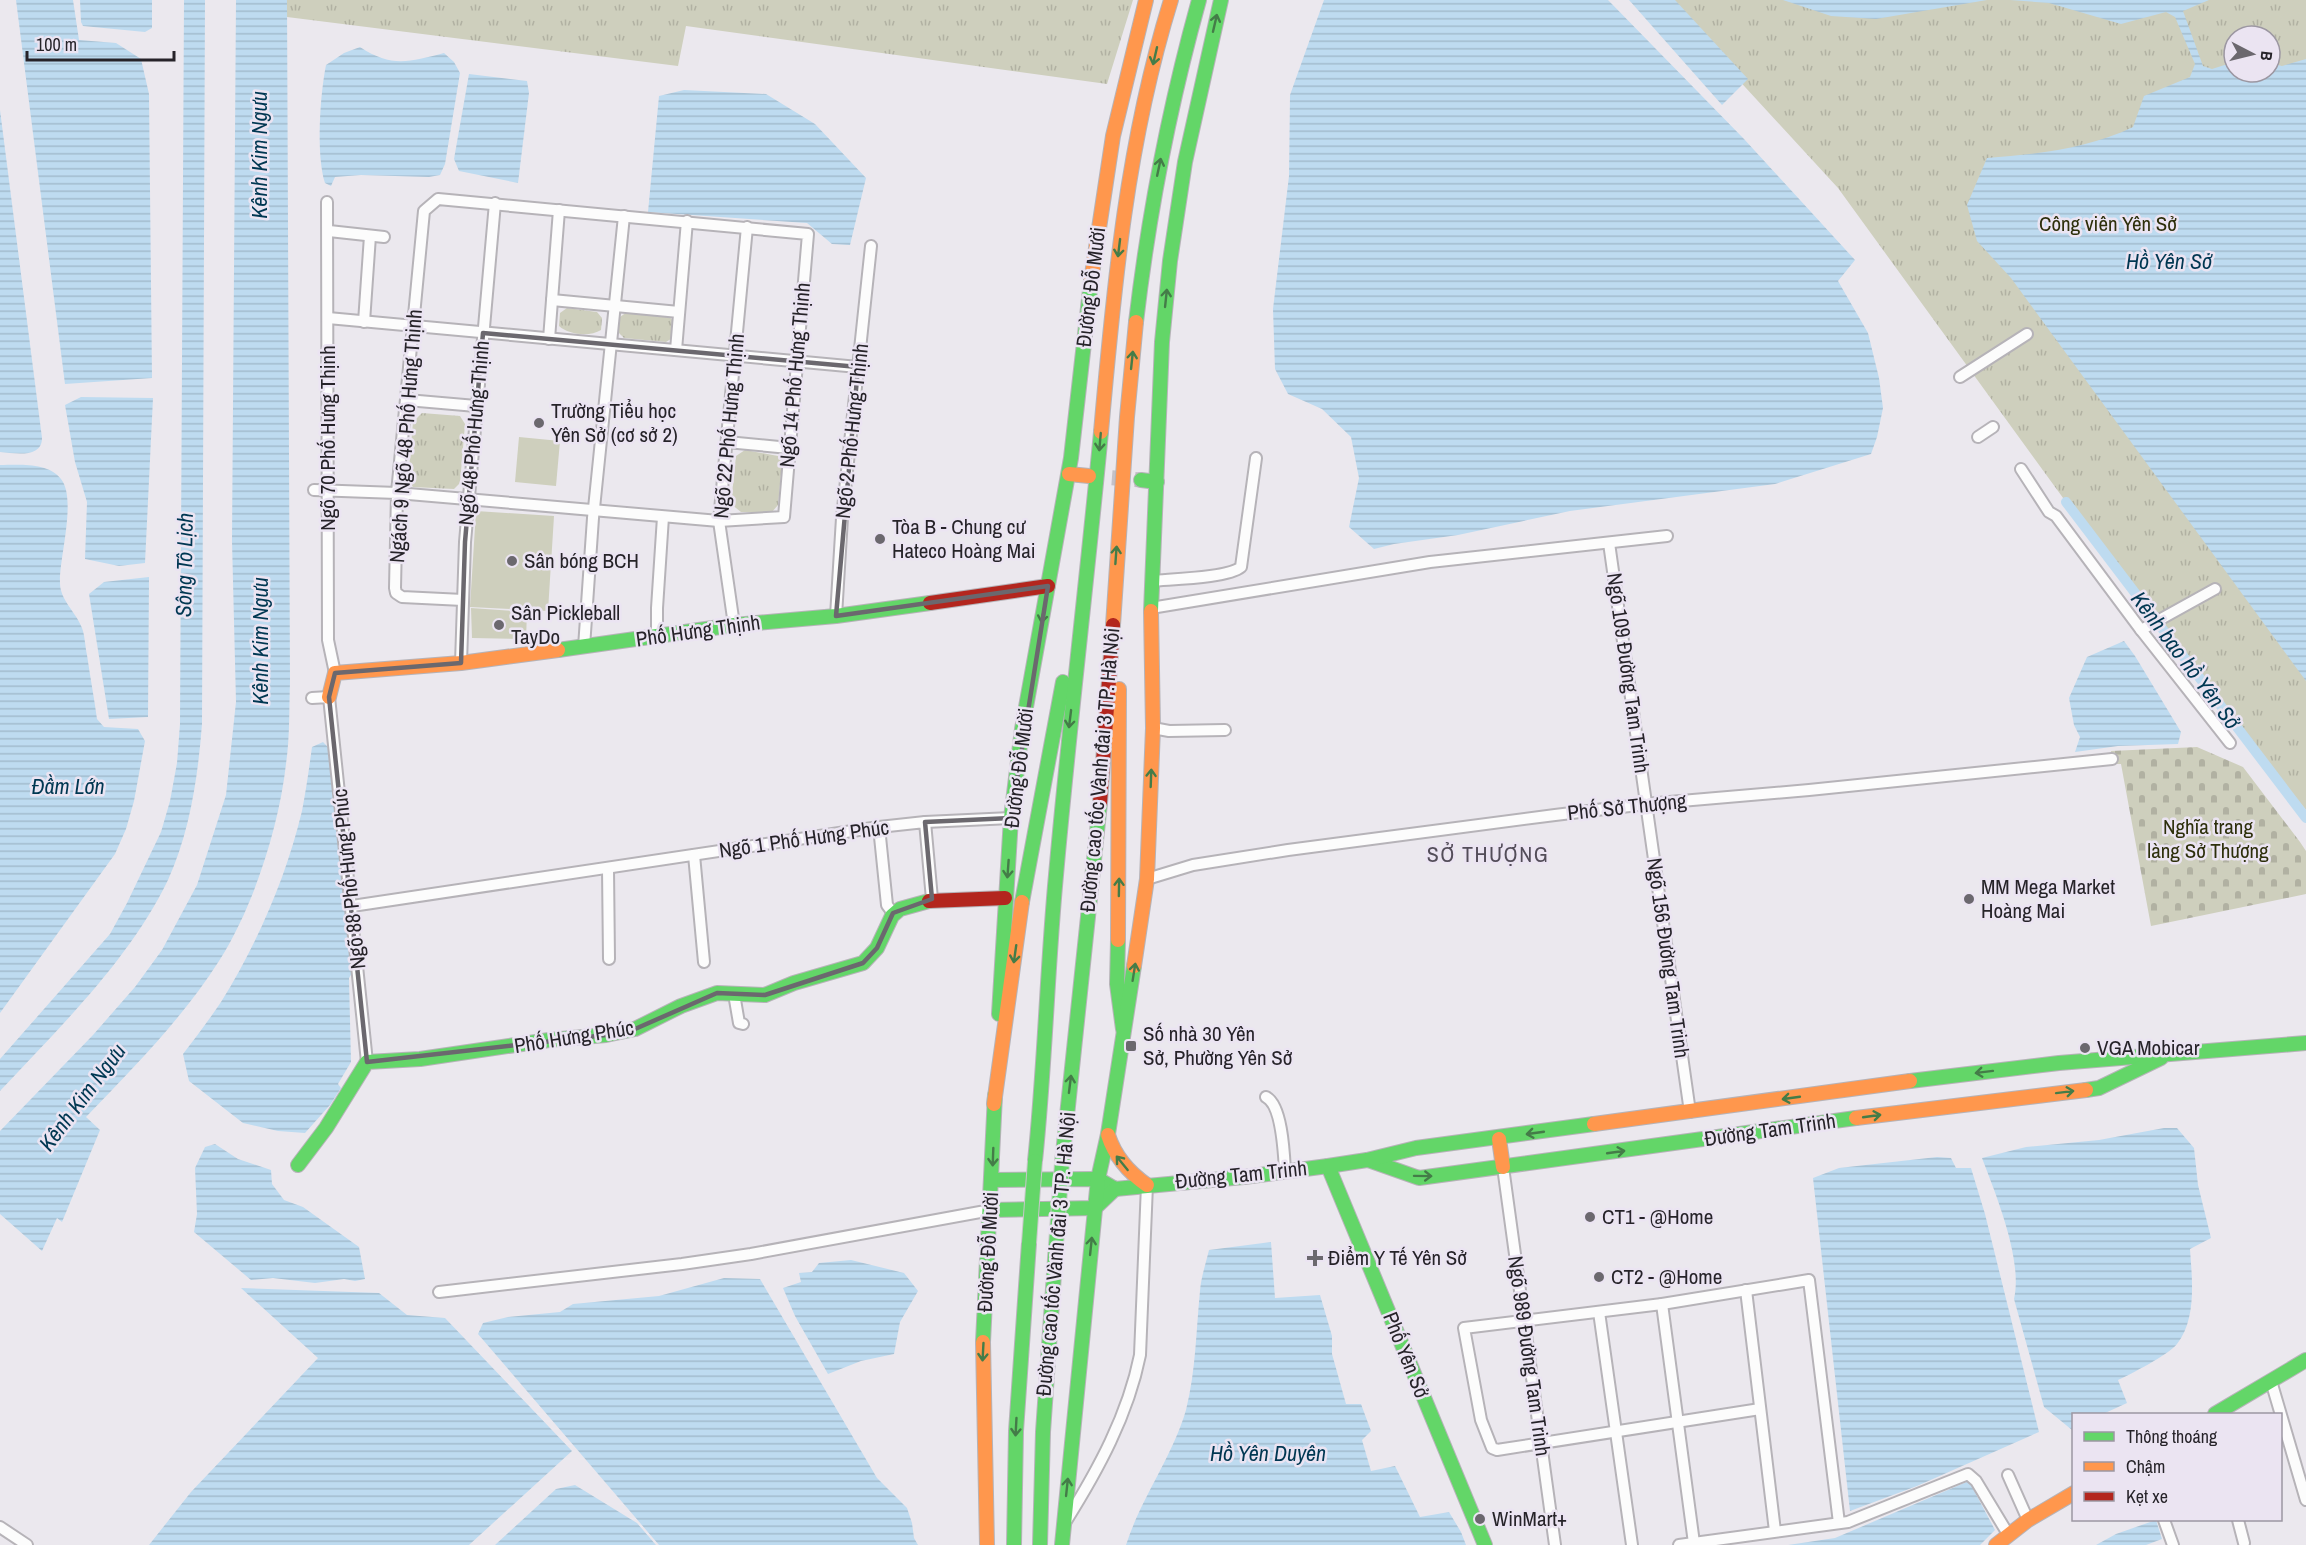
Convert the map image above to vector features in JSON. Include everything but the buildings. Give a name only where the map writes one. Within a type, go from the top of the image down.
[{"type":"main road","name":"Đường Đỗ Mười","points":[[987,1545],[982,1361],[1011,818],[1022,729],[1069,474],[1094,252],[1127,72],[1146,0]]},
{"type":"main road","name":"Đường cao tốc Vành đai 3 TP. Hà Nội","points":[[1014,1545],[1013,1504],[1019,1372],[1042,1094],[1047,976],[1066,758],[1125,200],[1155,52],[1171,0]]},
{"type":"main road","name":"Đường cao tốc Vành đai 3 TP. Hà Nội","points":[[1040,1545],[1045,1373],[1062,1163],[1101,784],[1129,391],[1151,204],[1182,58],[1198,0]]},
{"type":"main road","points":[[1062,1545],[1098,1179],[1108,1134],[1147,879],[1153,728],[1150,609],[1162,342],[1170,261],[1185,162],[1221,0]]},
{"type":"main road","points":[[1069,474],[1089,476]]},
{"type":"main road","points":[[1141,480],[1157,482]]},
{"type":"main road","points":[[994,1104],[1024,889],[1045,772],[1088,566]]},
{"type":"main road","name":"Phố Hưng Thịnh","points":[[335,674],[461,663],[734,625],[836,616],[1048,586]]},
{"type":"main road","points":[[1114,592],[1118,654],[1120,790],[1117,984],[1123,1029]]},
{"type":"main road","points":[[329,697],[335,674]]},
{"type":"main road","points":[[893,913],[909,905],[932,899],[1005,898]]},
{"type":"main road","name":"Phố Hưng Phúc","points":[[367,1062],[420,1059],[549,1040],[596,1036],[635,1029],[681,1006],[717,993],[765,995],[794,983],[863,963],[872,957],[893,913]]},
{"type":"main road","name":"Đường Tam Trinh","points":[[1115,1189],[1244,1177],[1328,1166],[1367,1160],[1416,1148],[1913,1081],[2096,1059],[2306,1042]]},
{"type":"main road","name":"Đường Tam Trinh","points":[[1367,1160],[1419,1178],[1503,1167],[2099,1088],[2168,1054]]},
{"type":"main road","points":[[298,1165],[316,1146],[347,1091],[367,1062]]},
{"type":"main road","points":[[1108,1134],[1112,1152],[1131,1175],[1147,1185]]},
{"type":"main road","points":[[1499,1138],[1503,1167]]},
{"type":"main road","name":"Phố Yên Sở","points":[[1328,1166],[1485,1545]]},
{"type":"main road","points":[[991,1210],[1095,1209],[1115,1189],[1098,1179],[992,1180]]},
{"type":"main road","points":[[2217,1413],[2306,1360]]},
{"type":"main road","points":[[1996,1545],[2028,1520],[2072,1494]]},
{"type":"street","name":"Ngách 9 Ngõ 48 Phố Hưng Thịnh","points":[[463,600],[402,597],[396,593],[397,493],[424,211],[438,199],[495,203]]},
{"type":"street","name":"Ngõ 70 Phố Hưng Thịnh","points":[[327,202],[329,231],[328,640],[335,674]]},
{"type":"street","points":[[495,203],[747,227]]},
{"type":"street","name":"Ngõ 48 Phố Hưng Thịnh","points":[[461,663],[468,500],[495,203]]},
{"type":"street","points":[[549,339],[559,210]]},
{"type":"street","points":[[584,647],[594,511],[624,216]]},
{"type":"street","points":[[676,350],[687,221]]},
{"type":"street","name":"Ngõ 14 Phố Hưng Thịnh","points":[[720,521],[784,517],[808,234],[747,227]]},
{"type":"street","name":"Ngõ 22 Phố Hưng Thịnh","points":[[734,625],[720,521],[747,227]]},
{"type":"street","points":[[329,231],[384,237]]},
{"type":"street","points":[[364,322],[370,236]]},
{"type":"street","name":"Ngõ 2 Phố Hưng Thịnh","points":[[836,616],[842,518],[871,246]]},
{"type":"street","points":[[552,300],[679,312]]},
{"type":"street","points":[[328,318],[858,367]]},
{"type":"street","points":[[1960,377],[2027,334]]},
{"type":"street","points":[[407,400],[476,406]]},
{"type":"street","points":[[1978,437],[1993,427]]},
{"type":"street","points":[[726,442],[789,448]]},
{"type":"street","points":[[1152,581],[1197,577],[1233,571],[1241,567],[1256,458]]},
{"type":"street","points":[[2021,469],[2049,512],[2056,516],[2146,628],[2230,743]]},
{"type":"street","points":[[314,490],[397,493],[720,521]]},
{"type":"street","points":[[657,637],[663,517]]},
{"type":"street","points":[[1150,609],[1430,562],[1667,536]]},
{"type":"street","name":"Ngõ 109 Đường Tam Trinh","points":[[1609,543],[1646,804]]},
{"type":"street","points":[[2146,628],[2215,589]]},
{"type":"street","points":[[312,698],[329,697]]},
{"type":"street","name":"Ngõ 88 Phố Hưng Phúc","points":[[329,697],[367,1062]]},
{"type":"street","points":[[1153,728],[1169,731],[1225,730]]},
{"type":"street","name":"Phố Sở Thượng","points":[[1147,879],[1192,865],[1288,850],[1646,804],[2112,759]]},
{"type":"street","name":"Ngõ 156 Đường Tam Trinh","points":[[1646,804],[1690,1112]]},
{"type":"street","name":"Ngõ 1 Phố Hưng Phúc","points":[[352,906],[608,869],[879,826],[1011,818]]},
{"type":"street","points":[[925,822],[932,899]]},
{"type":"street","points":[[879,826],[887,905],[893,913]]},
{"type":"street","points":[[694,855],[704,963]]},
{"type":"street","points":[[608,869],[609,959]]},
{"type":"street","points":[[734,994],[739,1023],[743,1024]]},
{"type":"street","points":[[1266,1097],[1275,1105],[1282,1139],[1285,1171]]},
{"type":"street","name":"Ngõ 989 Đường Tam Trinh","points":[[1503,1167],[1556,1545]]},
{"type":"street","points":[[1064,1524],[1084,1492],[1119,1424],[1135,1382],[1140,1355],[1147,1185]]},
{"type":"street","points":[[439,1292],[751,1254],[991,1210]]},
{"type":"street","points":[[1760,1409],[1497,1450],[1492,1448],[1481,1420],[1464,1328],[1662,1304],[1806,1279],[1810,1284],[1839,1523]]},
{"type":"street","points":[[1746,1290],[1775,1532]]},
{"type":"street","points":[[1662,1304],[1694,1543]]},
{"type":"street","points":[[1599,1311],[1632,1545]]},
{"type":"street","points":[[2271,1381],[2280,1413]]},
{"type":"street","points":[[2282,1418],[2306,1500]]},
{"type":"street","points":[[1679,1545],[1848,1522],[1968,1474],[1976,1481],[2008,1534]]},
{"type":"street","points":[[2008,1475],[2028,1520]]},
{"type":"street","points":[[2164,1521],[2173,1545]]},
{"type":"street","points":[[2238,1521],[2244,1543]]},
{"type":"street","points":[[0,1527],[27,1545]]},
{"type":"highlighted area","points":[[483,333],[858,367],[836,616],[1048,586],[1011,818],[925,822],[932,899],[893,913],[877,948],[863,963],[765,995],[717,993],[635,1029],[606,1035],[367,1062],[329,697],[335,673],[461,663],[465,542]]},
{"type":"green space","points":[[286,0],[1133,0],[1107,84],[686,26],[678,66],[287,17]]},
{"type":"green space","name":"Công viên Yên Sở","points":[[1665,0],[2306,0],[2306,810],[2261,756],[2066,502],[1838,188]]},
{"type":"green space","points":[[567,308],[597,312],[602,318],[601,330],[586,334],[563,329],[559,326],[560,313]]},
{"type":"green space","points":[[627,312],[668,316],[675,322],[674,337],[666,342],[624,338],[618,332],[620,317]]},
{"type":"green space","points":[[422,413],[460,416],[465,424],[460,483],[454,489],[413,487],[408,481],[413,422]]},
{"type":"green space","points":[[519,437],[560,441],[556,486],[515,482]]},
{"type":"green space","points":[[745,450],[778,456],[782,463],[778,505],[772,512],[741,512],[731,504],[736,456]]},
{"type":"green space","name":"Sân bóng BCH","points":[[476,511],[554,516],[548,611],[470,607]]},
{"type":"green space","name":"Sân Pickleball TayDo","points":[[471,608],[527,612],[526,639],[472,638]]},
{"type":"green space","name":"Nghĩa trang làng Sở Thượng","points":[[2197,747],[2243,767],[2300,842],[2306,851],[2306,894],[2151,926],[2121,764],[2112,764],[2111,751]]},
{"type":"water","points":[[16,0],[73,0],[79,40],[116,43],[141,59],[149,94],[152,378],[65,384]]},
{"type":"water","points":[[80,0],[152,0],[152,28],[145,32],[83,26]]},
{"type":"water","name":"Sông Tô Lịch","points":[[184,0],[205,0],[202,724],[195,784],[176,862],[152,909],[114,965],[70,1017],[0,1091],[0,1059],[110,934],[127,903],[161,832],[177,763],[180,724]]},
{"type":"water","name":"Kênh Kim Ngưu","points":[[236,0],[287,0],[290,682],[288,744],[283,788],[263,866],[243,917],[219,961],[189,1003],[86,1117],[100,1130],[62,1222],[57,1218],[42,1251],[0,1214],[0,1131],[93,1035],[135,987],[162,950],[197,885],[226,795],[236,702],[232,541]]},
{"type":"water","points":[[1324,0],[1608,0],[1744,139],[1855,260],[1838,281],[1868,333],[1879,378],[1883,408],[1871,454],[1775,484],[1570,511],[1458,535],[1374,549],[1349,527],[1359,478],[1351,437],[1322,409],[1288,394],[1275,369],[1273,309],[1289,176],[1290,95]]},
{"type":"water","points":[[1629,0],[1675,0],[1748,79],[1722,105]]},
{"type":"water","points":[[1783,0],[1987,0],[1876,19],[1831,16]]},
{"type":"water","name":"Hồ Yên Sở","points":[[2010,0],[2209,0],[2183,11],[2203,66],[2212,69],[2222,66],[2222,84],[2282,84],[2282,66],[2306,59],[2306,681],[2011,278],[1977,241],[1967,205],[1987,158],[2062,149],[2098,141],[2133,127],[2144,96],[2190,77],[2195,64],[2175,17],[2166,12],[2121,24],[2049,3]]},
{"type":"water","points":[[360,47],[371,54],[391,60],[410,61],[444,53],[454,62],[460,73],[445,164],[440,175],[429,177],[361,175],[335,177],[331,186],[325,183],[322,171],[320,125],[326,65],[344,53]]},
{"type":"water","points":[[469,74],[527,81],[529,93],[518,183],[459,171],[454,159]]},
{"type":"water","points":[[684,90],[766,94],[815,124],[866,178],[850,245],[832,244],[807,223],[648,212],[659,96]]},
{"type":"water","points":[[0,110],[42,438],[41,445],[37,449],[19,454],[0,452]]},
{"type":"water","points":[[81,397],[153,398],[145,563],[119,566],[85,559],[87,502],[75,462],[65,405]]},
{"type":"water","name":"Đầm Lớn","points":[[0,465],[41,467],[61,479],[66,488],[67,514],[60,583],[65,600],[83,631],[97,719],[104,727],[138,729],[145,741],[134,801],[126,829],[115,854],[0,1013]]},
{"type":"water","points":[[149,577],[148,717],[109,719],[89,594],[104,582]]},
{"type":"water","points":[[2124,641],[2181,732],[2178,744],[2118,746],[2075,752],[2080,737],[2074,725],[2069,698],[2087,657]]},
{"type":"water","points":[[323,742],[329,748],[352,973],[349,978],[351,1062],[338,1084],[341,1088],[330,1105],[305,1133],[278,1131],[243,1123],[189,1081],[183,1054],[221,1002],[247,957],[269,910],[288,861],[302,811],[312,747]]},
{"type":"water","points":[[2164,1128],[2177,1128],[2194,1148],[2198,1185],[2211,1238],[2190,1249],[2192,1298],[2188,1322],[2177,1344],[2149,1364],[2118,1380],[2127,1403],[2105,1413],[2072,1413],[2072,1430],[2044,1407],[2014,1299],[2016,1283],[2012,1247],[1982,1158],[2026,1147],[2099,1140]]},
{"type":"water","points":[[215,1144],[238,1159],[271,1170],[272,1184],[284,1200],[303,1207],[359,1247],[365,1279],[315,1283],[273,1278],[251,1280],[194,1232],[197,1214],[195,1168],[205,1147]]},
{"type":"water","points":[[1937,1157],[1951,1158],[1956,1168],[1971,1168],[1985,1214],[2039,1432],[1917,1486],[1850,1511],[1813,1178],[1839,1168]]},
{"type":"water","name":"Hồ Yên Duyên","points":[[1271,1242],[1275,1298],[1320,1295],[1332,1336],[1332,1354],[1346,1404],[1361,1404],[1371,1431],[1362,1440],[1371,1471],[1395,1466],[1420,1517],[1449,1512],[1466,1545],[1126,1545],[1132,1528],[1173,1445],[1186,1410],[1194,1365],[1202,1275],[1209,1250]]},
{"type":"water","points":[[851,1260],[904,1273],[918,1291],[900,1322],[894,1354],[861,1361],[828,1374],[795,1316],[783,1288],[801,1282],[799,1273],[812,1272],[819,1263]]},
{"type":"water","points":[[724,1278],[760,1279],[877,1478],[907,1508],[914,1538],[918,1545],[659,1545],[478,1334],[483,1323],[508,1317],[560,1312],[573,1304],[659,1296]]},
{"type":"water","points":[[241,1288],[379,1293],[407,1315],[445,1318],[572,1451],[469,1545],[149,1545],[191,1492],[318,1358]]},
{"type":"water","points":[[1969,1481],[1995,1530],[1980,1545],[1788,1545],[1835,1538]]},
{"type":"water","points":[[575,1485],[637,1523],[656,1545],[495,1545],[556,1489]]},
{"type":"water","points":[[2156,1521],[2162,1539],[2146,1545],[2096,1545],[2116,1534]]},
{"type":"waterway","name":"Kênh bao hồ Yên Sở","points":[[2066,502],[2306,818]]},
{"type":"tunnel","points":[[1089,476],[1141,480]]},
{"type":"traffic: fast","points":[[1136,322],[1161,160],[1178,80],[1199,0]]},
{"type":"traffic: fast","points":[[1151,611],[1162,342],[1170,261],[1185,162],[1221,0]]},
{"type":"traffic: fast","points":[[999,1014],[1011,818],[1022,729],[1071,458],[1091,281]]},
{"type":"traffic: fast","points":[[1035,1161],[1056,875],[1101,432]]},
{"type":"traffic: fast","points":[[1141,480],[1157,482]]},
{"type":"traffic: fast","points":[[558,650],[734,625],[836,616],[930,603]]},
{"type":"traffic: fast","points":[[1022,902],[1063,682]]},
{"type":"traffic: fast","points":[[1062,1163],[1100,803]]},
{"type":"traffic: fast","points":[[298,1165],[326,1128],[367,1062],[420,1059],[549,1040],[606,1035],[635,1029],[681,1006],[717,993],[765,995],[794,983],[863,963],[877,948],[892,916],[900,909],[929,901]]},
{"type":"traffic: fast","points":[[1118,940],[1117,984],[1123,1029]]},
{"type":"traffic: fast","points":[[1062,1545],[1098,1179],[1108,1134],[1134,966]]},
{"type":"traffic: fast","points":[[1910,1081],[2059,1063],[2306,1043]]},
{"type":"traffic: fast","points":[[2086,1090],[2099,1088],[2161,1058]]},
{"type":"traffic: fast","points":[[983,1342],[995,1095]]},
{"type":"traffic: fast","points":[[1368,1160],[1419,1178],[1856,1118]]},
{"type":"traffic: fast","points":[[992,1180],[1098,1179],[1115,1189],[1244,1177],[1328,1166],[1367,1160],[1416,1148],[1594,1124]]},
{"type":"traffic: fast","points":[[1029,1243],[1035,1161]]},
{"type":"traffic: fast","points":[[1056,1245],[1062,1163]]},
{"type":"traffic: fast","points":[[1328,1166],[1485,1545]]},
{"type":"traffic: fast","points":[[991,1210],[1095,1208],[1115,1189]]},
{"type":"traffic: fast","points":[[1014,1545],[1016,1431],[1029,1243]]},
{"type":"traffic: fast","points":[[1040,1545],[1043,1432],[1056,1245]]},
{"type":"traffic: fast","points":[[2217,1413],[2306,1360]]},
{"type":"traffic: slow","points":[[1091,281],[1113,136],[1146,0]]},
{"type":"traffic: slow","points":[[1101,432],[1124,214],[1143,107],[1171,0]]},
{"type":"traffic: slow","points":[[1113,625],[1136,322]]},
{"type":"traffic: slow","points":[[1069,474],[1089,476]]},
{"type":"traffic: slow","points":[[1134,966],[1147,879],[1153,728],[1151,611]]},
{"type":"traffic: slow","points":[[329,697],[335,673],[461,663],[558,650]]},
{"type":"traffic: slow","points":[[1118,940],[1119,689]]},
{"type":"traffic: slow","points":[[994,1104],[1022,902]]},
{"type":"traffic: slow","points":[[1594,1124],[1910,1081]]},
{"type":"traffic: slow","points":[[1856,1118],[2086,1090]]},
{"type":"traffic: slow","points":[[1108,1135],[1123,1163],[1147,1185]]},
{"type":"traffic: slow","points":[[1499,1139],[1503,1167]]},
{"type":"traffic: slow","points":[[983,1342],[987,1545]]},
{"type":"traffic: slow","points":[[1996,1545],[2028,1520],[2072,1494]]},
{"type":"traffic: jam","points":[[930,603],[1048,586]]},
{"type":"traffic: jam","points":[[1100,803],[1113,625]]},
{"type":"traffic: jam","points":[[929,901],[1005,898]]},
{"type":"place","name":"Trường Tiểu học Yên Sở (cơ sở 2)","points":[[539,423]]},
{"type":"place","name":"Tòa B - Chung cư Hateco Hoàng Mai","points":[[880,539]]},
{"type":"place","name":"Sân bóng BCH","points":[[512,561]]},
{"type":"place","name":"Sân Pickleball TayDo","points":[[499,625]]},
{"type":"place","name":"MM Mega Market Hoàng Mai","points":[[1969,899]]},
{"type":"place","name":"Số nhà 30 Yên Sở, Phường Yên Sở","points":[[1131,1046]]},
{"type":"place","name":"VGA Mobicar","points":[[2085,1048]]},
{"type":"place","name":"CT1 - @Home","points":[[1590,1217]]},
{"type":"place","name":"Điểm Y Tế Yên Sở","points":[[1315,1258]]},
{"type":"place","name":"CT2 - @Home","points":[[1599,1277]]},
{"type":"place","name":"WinMart+","points":[[1480,1519]]},
{"type":"district","name":"SỞ THƯỢNG","points":[[1488,854]]}]
